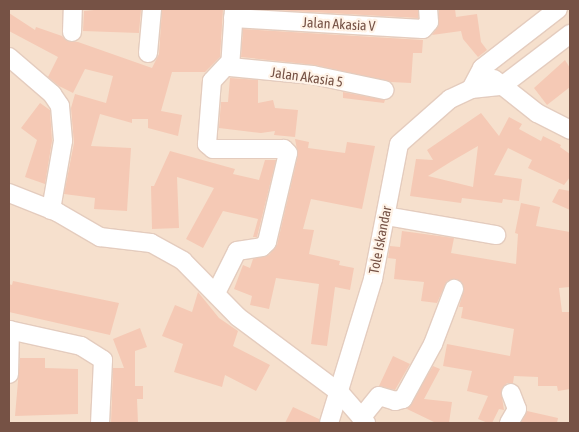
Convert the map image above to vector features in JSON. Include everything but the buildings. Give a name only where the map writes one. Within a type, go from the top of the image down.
[{"type":"street","points":[[72,32],[74,9]]},
{"type":"street","points":[[148,53],[152,9]]},
{"type":"street","name":"Jalan Akasia V","points":[[234,13],[423,28],[429,22],[428,9]]},
{"type":"street","points":[[471,89],[482,68],[558,9]]},
{"type":"street","points":[[216,293],[237,251],[262,247],[267,242],[288,153],[284,148],[213,149],[207,144],[212,81],[229,65],[234,13]]},
{"type":"street","points":[[502,86],[570,34]]},
{"type":"street","points":[[9,57],[52,94],[60,106],[63,141],[51,210]]},
{"type":"street","name":"Jalan Akasia 5","points":[[229,65],[312,75],[384,90]]},
{"type":"street","points":[[482,68],[537,113],[570,130]]},
{"type":"street","name":"Tole Iskandar","points":[[329,423],[340,394],[373,279],[399,144],[435,109],[471,89],[502,86]]},
{"type":"street","points":[[9,192],[51,210],[100,237],[151,243],[183,261],[238,317],[340,394],[364,421],[379,396],[395,401],[403,399],[433,344],[454,289]]},
{"type":"street","points":[[386,216],[496,236]]},
{"type":"street","points":[[9,374],[10,330],[81,346],[94,352],[103,360],[100,423]]},
{"type":"street","points":[[509,423],[517,409],[511,394]]},
{"type":"shaded area","points":[[9,9],[570,9],[570,423],[9,423]]}]
